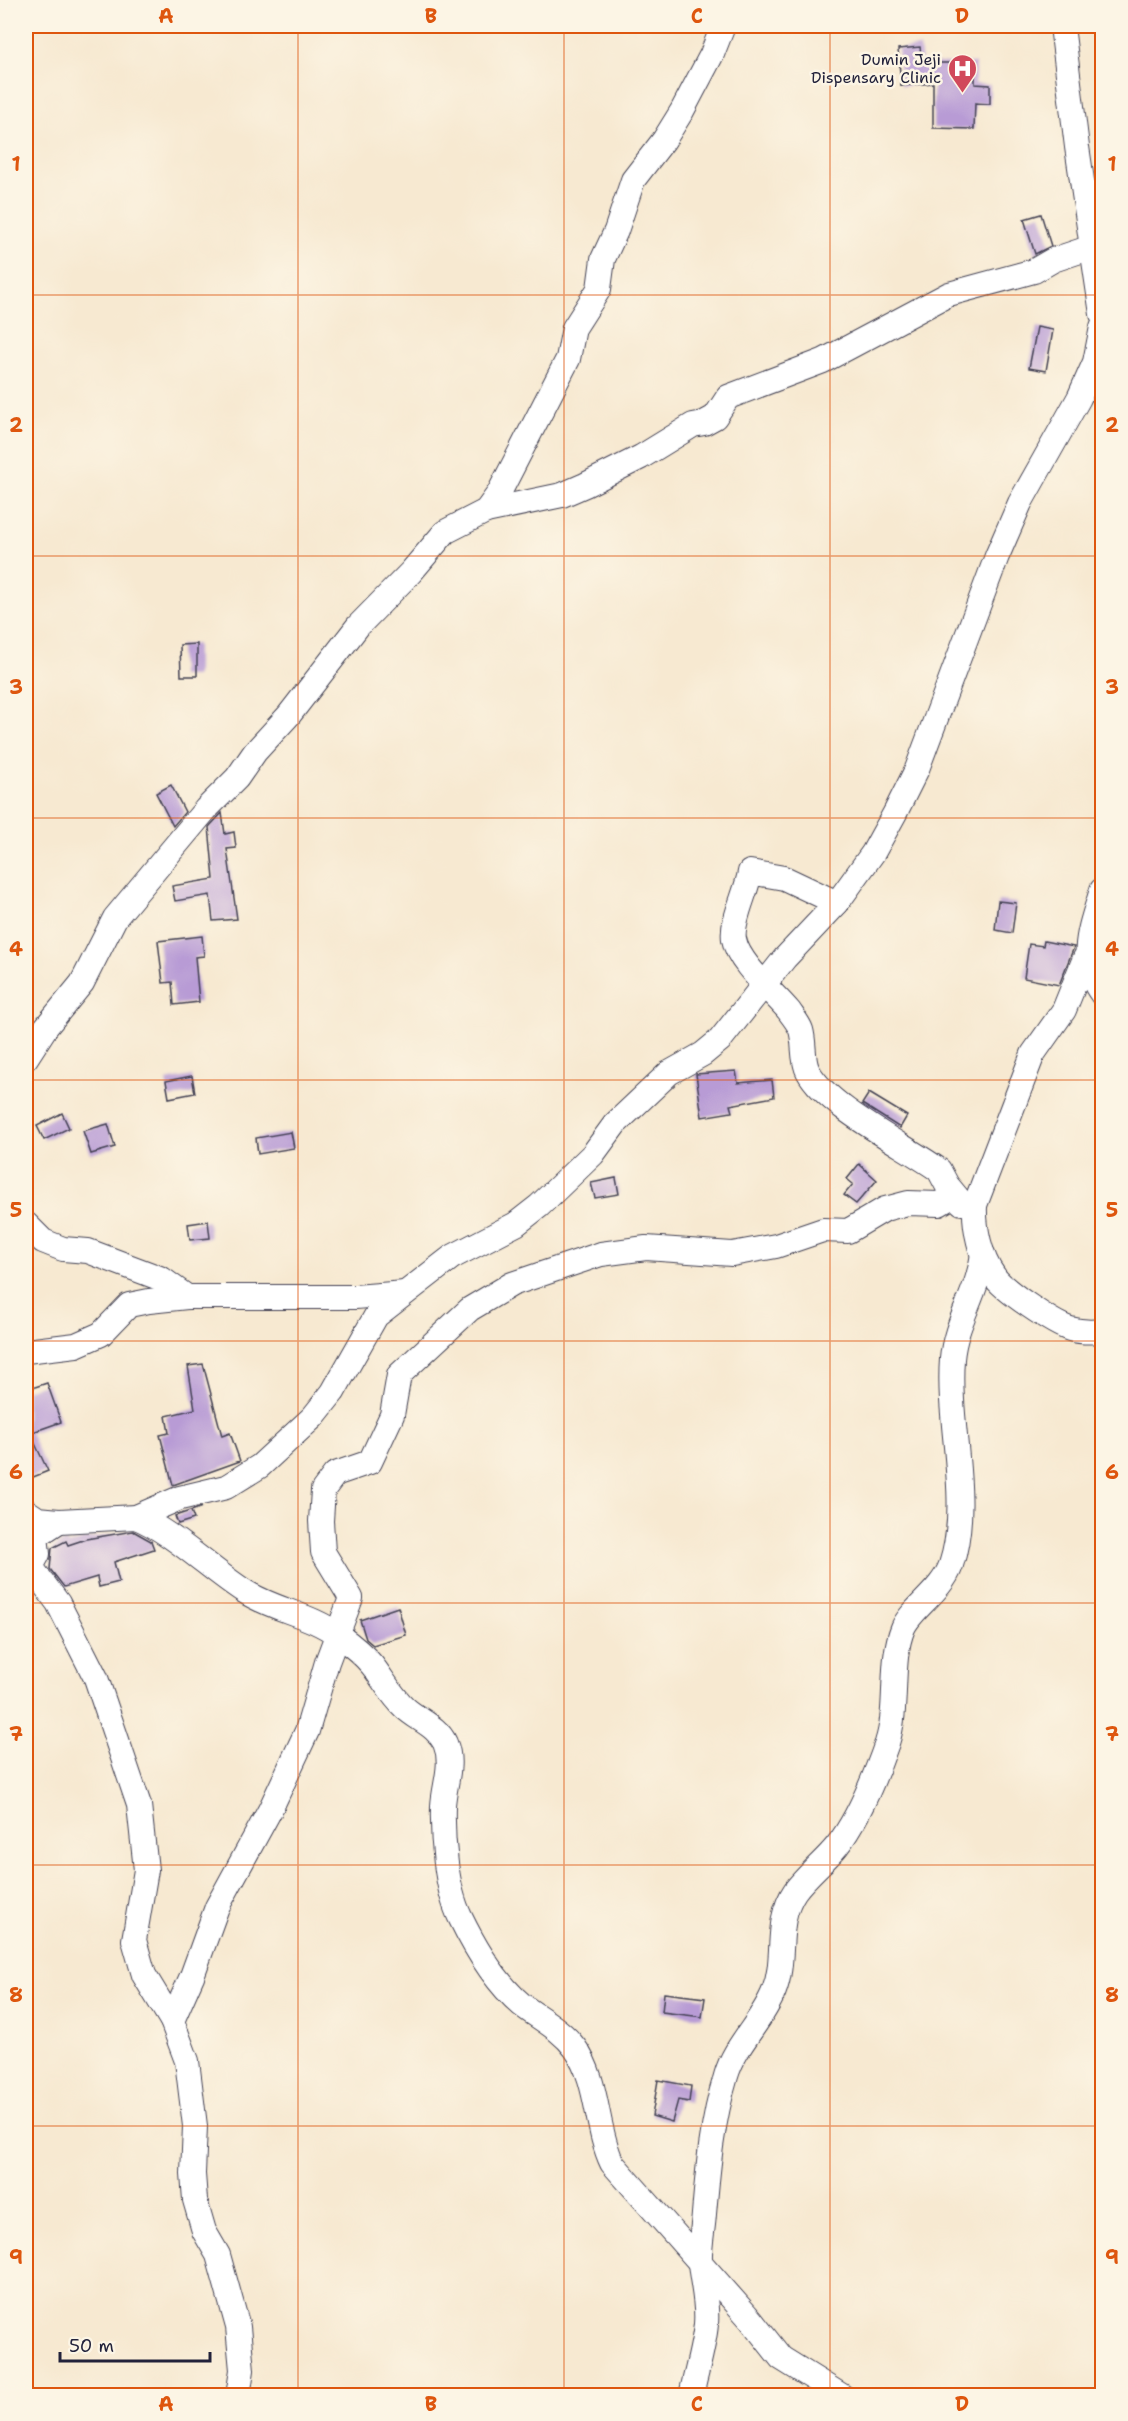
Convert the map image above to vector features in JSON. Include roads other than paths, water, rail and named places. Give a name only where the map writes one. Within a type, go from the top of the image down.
[{"type":"street","points":[[486,511],[499,493],[568,359],[574,328],[599,289],[603,259],[633,180],[664,140],[682,111],[712,54],[723,26]]},
{"type":"street","points":[[1062,26],[1102,314]]},
{"type":"street","points":[[26,1058],[46,1027],[82,983],[115,918],[206,809],[237,778],[358,626],[411,572],[445,532],[486,511],[562,495],[585,485],[641,457],[693,425],[715,417],[728,397],[823,361],[949,294],[1034,271],[1053,260],[1092,247]]},
{"type":"street","points":[[26,1511],[38,1519],[59,1521],[136,1517],[180,1498],[226,1487],[260,1467],[313,1416],[333,1392],[376,1316],[453,1257],[516,1224],[539,1206],[593,1154],[615,1124],[669,1073],[703,1054],[720,1040],[765,983],[837,903],[873,852],[917,769],[1020,503],[1079,398],[1095,362],[1102,327]]},
{"type":"street","points":[[837,903],[784,878],[750,872],[749,887],[735,922],[733,937],[745,962],[801,1028],[807,1070],[824,1090],[849,1111],[939,1170],[964,1200],[974,1218],[983,1254],[994,1276],[1030,1305],[1070,1329],[1102,1331]]},
{"type":"street","points":[[964,1200],[1033,1054],[1064,1010],[1086,958],[1089,933],[1102,890]]},
{"type":"street","points":[[1086,958],[1102,994]]},
{"type":"street","points":[[171,2021],[192,1977],[217,1907],[270,1810],[307,1731],[327,1662],[351,1598],[323,1552],[321,1521],[323,1490],[335,1474],[370,1462],[392,1416],[399,1375],[471,1309],[522,1279],[600,1254],[666,1248],[732,1254],[776,1246],[823,1230],[848,1231],[885,1209],[908,1203],[939,1204],[964,1200]]},
{"type":"street","points":[[26,1224],[43,1241],[63,1248],[88,1251],[162,1279],[187,1297]]},
{"type":"street","points":[[691,2396],[706,2325],[706,2297],[700,2263],[710,2142],[718,2105],[727,2073],[738,2047],[759,2019],[773,1993],[780,1973],[782,1916],[795,1891],[836,1847],[857,1818],[887,1743],[894,1717],[899,1645],[903,1626],[939,1586],[950,1566],[960,1511],[951,1389],[953,1354],[957,1332],[980,1275],[983,1254]]},
{"type":"street","points":[[26,1351],[76,1345],[101,1334],[129,1305],[187,1297],[333,1297],[405,1293]]},
{"type":"street","points":[[136,1517],[154,1524],[203,1563],[246,1593],[338,1634],[371,1663],[406,1709],[436,1730],[445,1743],[449,1760],[443,1803],[443,1836],[458,1913],[477,1951],[521,2004],[555,2027],[576,2049],[599,2109],[603,2145],[612,2163],[781,2358],[842,2396]]},
{"type":"street","points":[[59,1521],[36,1536],[38,1554],[28,1570],[58,1603],[92,1671],[140,1805],[146,1870],[134,1940],[144,1975],[171,2021],[187,2061],[192,2091],[195,2200],[204,2231],[218,2255],[238,2327],[242,2370],[238,2396]]},
{"type":"place","name":"Dumin Jeji Dispensary Clinic","points":[[962,94]]}]
